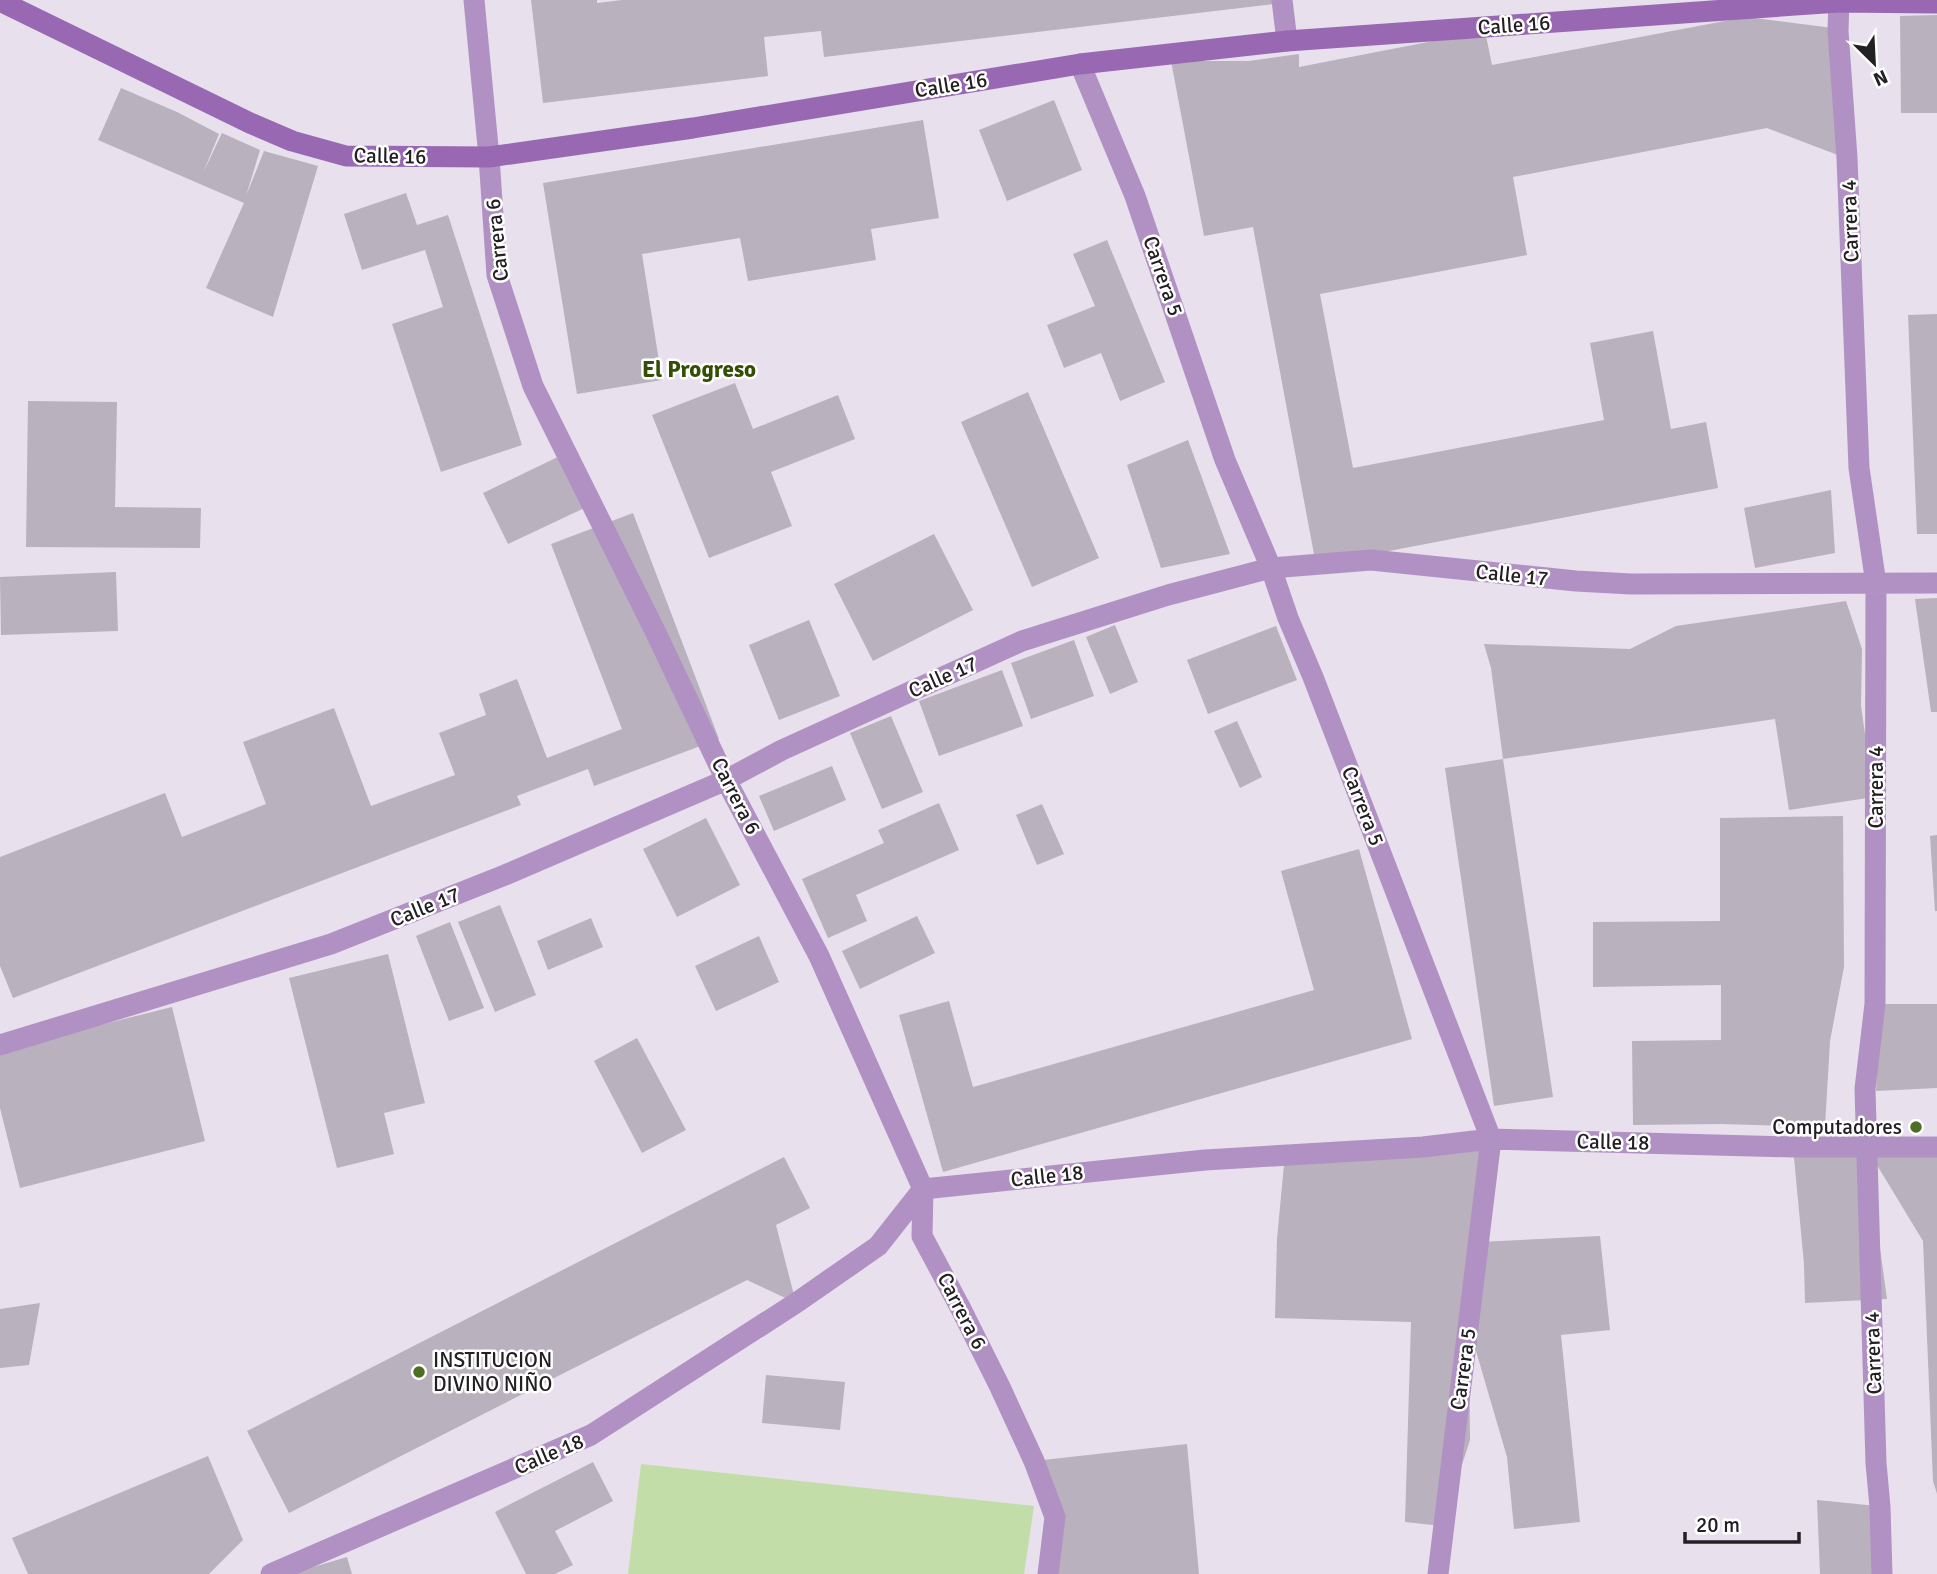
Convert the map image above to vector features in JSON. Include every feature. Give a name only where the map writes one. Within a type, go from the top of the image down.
[{"type":"street","name":"Carrera 6","points":[[474,0],[497,275],[533,386],[726,779],[818,956],[923,1189],[922,1236],[999,1387],[1034,1461],[1055,1517],[1048,1574]]},
{"type":"street","points":[[1282,0],[1287,41]]},
{"type":"street","name":"Calle 16","points":[[0,1],[292,141],[346,156],[489,157],[706,126],[1080,64],[1287,41],[1839,1],[1937,3]]},
{"type":"street","name":"Carrera 4","points":[[1839,1],[1859,468],[1876,584],[1875,1004],[1865,1089],[1882,1574]]},
{"type":"street","name":"Carrera 5","points":[[1080,64],[1135,196],[1225,460],[1271,568],[1288,618],[1491,1139],[1438,1574]]},
{"type":"street","name":"Calle 17","points":[[0,1045],[331,944],[505,875],[726,779],[782,750],[1022,641],[1168,595],[1271,568],[1371,560],[1631,584],[1937,583]]},
{"type":"street","name":"Calle 18","points":[[271,1574],[591,1435],[796,1303],[878,1246],[923,1189],[1205,1160],[1423,1147],[1491,1139],[1793,1147],[1937,1147]]},
{"type":"green space","points":[[641,1464],[1034,1506],[1024,1574],[628,1574]]},
{"type":"building","points":[[531,0],[597,0],[597,3],[622,0],[1291,2],[824,57],[821,31],[764,37],[768,76],[543,103]]},
{"type":"building","points":[[1937,15],[1937,113],[1901,113],[1900,16]]},
{"type":"building","points":[[1746,17],[1833,28],[1843,157],[1767,128],[1513,177],[1527,255],[1320,294],[1353,468],[1604,420],[1590,343],[1653,331],[1671,429],[1706,422],[1718,488],[1316,565],[1253,227],[1204,236],[1171,61],[1249,61],[1299,54],[1299,67],[1485,31],[1492,65]]},
{"type":"building","points":[[121,88],[219,134],[203,173],[222,133],[260,150],[246,196],[264,151],[318,166],[273,317],[206,288],[244,203],[98,140]]},
{"type":"building","points":[[1054,100],[1082,170],[1007,201],[979,130]]},
{"type":"building","points":[[923,120],[939,218],[871,229],[876,260],[748,281],[740,238],[642,254],[662,380],[577,394],[543,183]]},
{"type":"building","points":[[406,193],[417,225],[448,215],[522,445],[441,472],[392,324],[443,307],[425,250],[362,270],[344,214]]},
{"type":"building","points":[[1107,240],[1165,382],[1120,401],[1101,353],[1064,368],[1047,325],[1095,306],[1073,254]]},
{"type":"building","points":[[1937,314],[1937,534],[1917,534],[1908,315]]},
{"type":"building","points":[[735,383],[753,429],[838,395],[855,439],[771,472],[792,526],[709,558],[652,415]]},
{"type":"building","points":[[1028,392],[1099,558],[1032,587],[961,422]]},
{"type":"building","points":[[28,401],[117,402],[115,507],[201,508],[200,548],[26,547]]},
{"type":"building","points":[[1188,440],[1230,554],[1161,568],[1127,465]]},
{"type":"building","points":[[568,452],[593,504],[508,544],[483,493]]},
{"type":"building","points":[[1831,490],[1835,553],[1755,568],[1744,508]]},
{"type":"building","points":[[633,513],[719,739],[594,786],[588,769],[517,796],[521,805],[13,998],[0,966],[0,857],[165,793],[182,837],[266,804],[243,742],[334,708],[371,806],[455,775],[439,733],[486,715],[479,694],[517,679],[547,758],[622,729],[551,544]]},
{"type":"building","points":[[934,534],[973,610],[873,661],[834,584]]},
{"type":"building","points":[[116,572],[118,631],[1,635],[0,577]]},
{"type":"building","points":[[1937,598],[1937,712],[1931,712],[1915,599]]},
{"type":"building","points":[[1846,601],[1862,649],[1861,706],[1874,797],[1789,810],[1775,719],[1503,759],[1491,668],[1484,644],[1630,649],[1676,626]]},
{"type":"building","points":[[809,620],[840,696],[779,720],[749,645]]},
{"type":"building","points":[[1115,625],[1138,682],[1110,694],[1086,637]]},
{"type":"building","points":[[1276,626],[1297,680],[1208,714],[1187,660]]},
{"type":"building","points":[[1074,640],[1094,696],[1031,719],[1011,663]]},
{"type":"building","points":[[1002,670],[1023,726],[939,756],[919,701]]},
{"type":"building","points":[[891,716],[923,792],[882,809],[850,733]]},
{"type":"building","points":[[1237,721],[1262,777],[1240,788],[1214,731]]},
{"type":"building","points":[[1503,759],[1553,1097],[1494,1106],[1445,768]]},
{"type":"building","points":[[832,766],[846,800],[774,831],[759,796]]},
{"type":"building","points":[[939,803],[959,850],[856,895],[867,921],[828,938],[802,879],[884,843],[878,830]]},
{"type":"building","points":[[1042,804],[1064,854],[1037,865],[1016,815]]},
{"type":"building","points":[[1843,816],[1844,967],[1830,1041],[1825,1127],[1633,1125],[1632,1041],[1721,1040],[1721,985],[1593,987],[1593,922],[1720,921],[1720,818]]},
{"type":"building","points":[[706,818],[740,885],[677,917],[643,849]]},
{"type":"building","points":[[1937,835],[1937,911],[1935,911],[1930,836]]},
{"type":"building","points":[[1359,849],[1412,1039],[943,1172],[899,1015],[949,1001],[973,1087],[1314,990],[1281,871]]},
{"type":"building","points":[[500,905],[536,995],[495,1012],[458,922]]},
{"type":"building","points":[[917,916],[935,953],[860,989],[842,951]]},
{"type":"building","points":[[591,918],[603,947],[548,970],[537,941]]},
{"type":"building","points":[[450,922],[484,1008],[449,1021],[416,936]]},
{"type":"building","points":[[759,936],[779,982],[716,1011],[695,966]]},
{"type":"building","points":[[388,954],[425,1103],[384,1113],[394,1154],[337,1168],[289,978]]},
{"type":"building","points":[[1880,1004],[1937,1004],[1937,1088],[1876,1091]]},
{"type":"building","points":[[172,1007],[205,1141],[20,1188],[0,1108],[0,1050]]},
{"type":"building","points":[[637,1038],[686,1130],[642,1153],[594,1061]]},
{"type":"building","points":[[1491,1139],[1479,1242],[1600,1236],[1610,1330],[1561,1335],[1580,1522],[1514,1529],[1507,1457],[1469,1327],[1470,1440],[1442,1526],[1405,1522],[1411,1322],[1275,1318],[1277,1239],[1285,1154]]},
{"type":"building","points":[[1793,1147],[1866,1147],[1887,1299],[1805,1303]]},
{"type":"building","points":[[1866,1147],[1937,1147],[1937,1494],[1933,1481],[1923,1241]]},
{"type":"building","points":[[784,1157],[810,1208],[776,1225],[796,1303],[747,1280],[289,1513],[247,1431]]},
{"type":"building","points":[[40,1303],[29,1365],[0,1368],[0,1309]]},
{"type":"building","points":[[766,1375],[845,1382],[840,1430],[762,1423]]},
{"type":"building","points":[[1187,1444],[1199,1574],[1048,1574],[1055,1517],[1034,1461]]},
{"type":"building","points":[[208,1456],[243,1540],[209,1574],[28,1574],[12,1538]]},
{"type":"building","points":[[593,1462],[613,1501],[555,1531],[573,1565],[555,1574],[526,1574],[495,1512]]},
{"type":"building","points":[[1817,1500],[1877,1506],[1878,1574],[1820,1574]]},
{"type":"building","points":[[347,1557],[352,1574],[293,1574],[293,1573]]},
{"type":"place","name":"Computadores","points":[[1916,1127]]},
{"type":"place","name":"INSTITUCION DIVINO NIÑO","points":[[419,1372]]},
{"type":"district","name":"El Progreso","points":[[699,369]]}]
